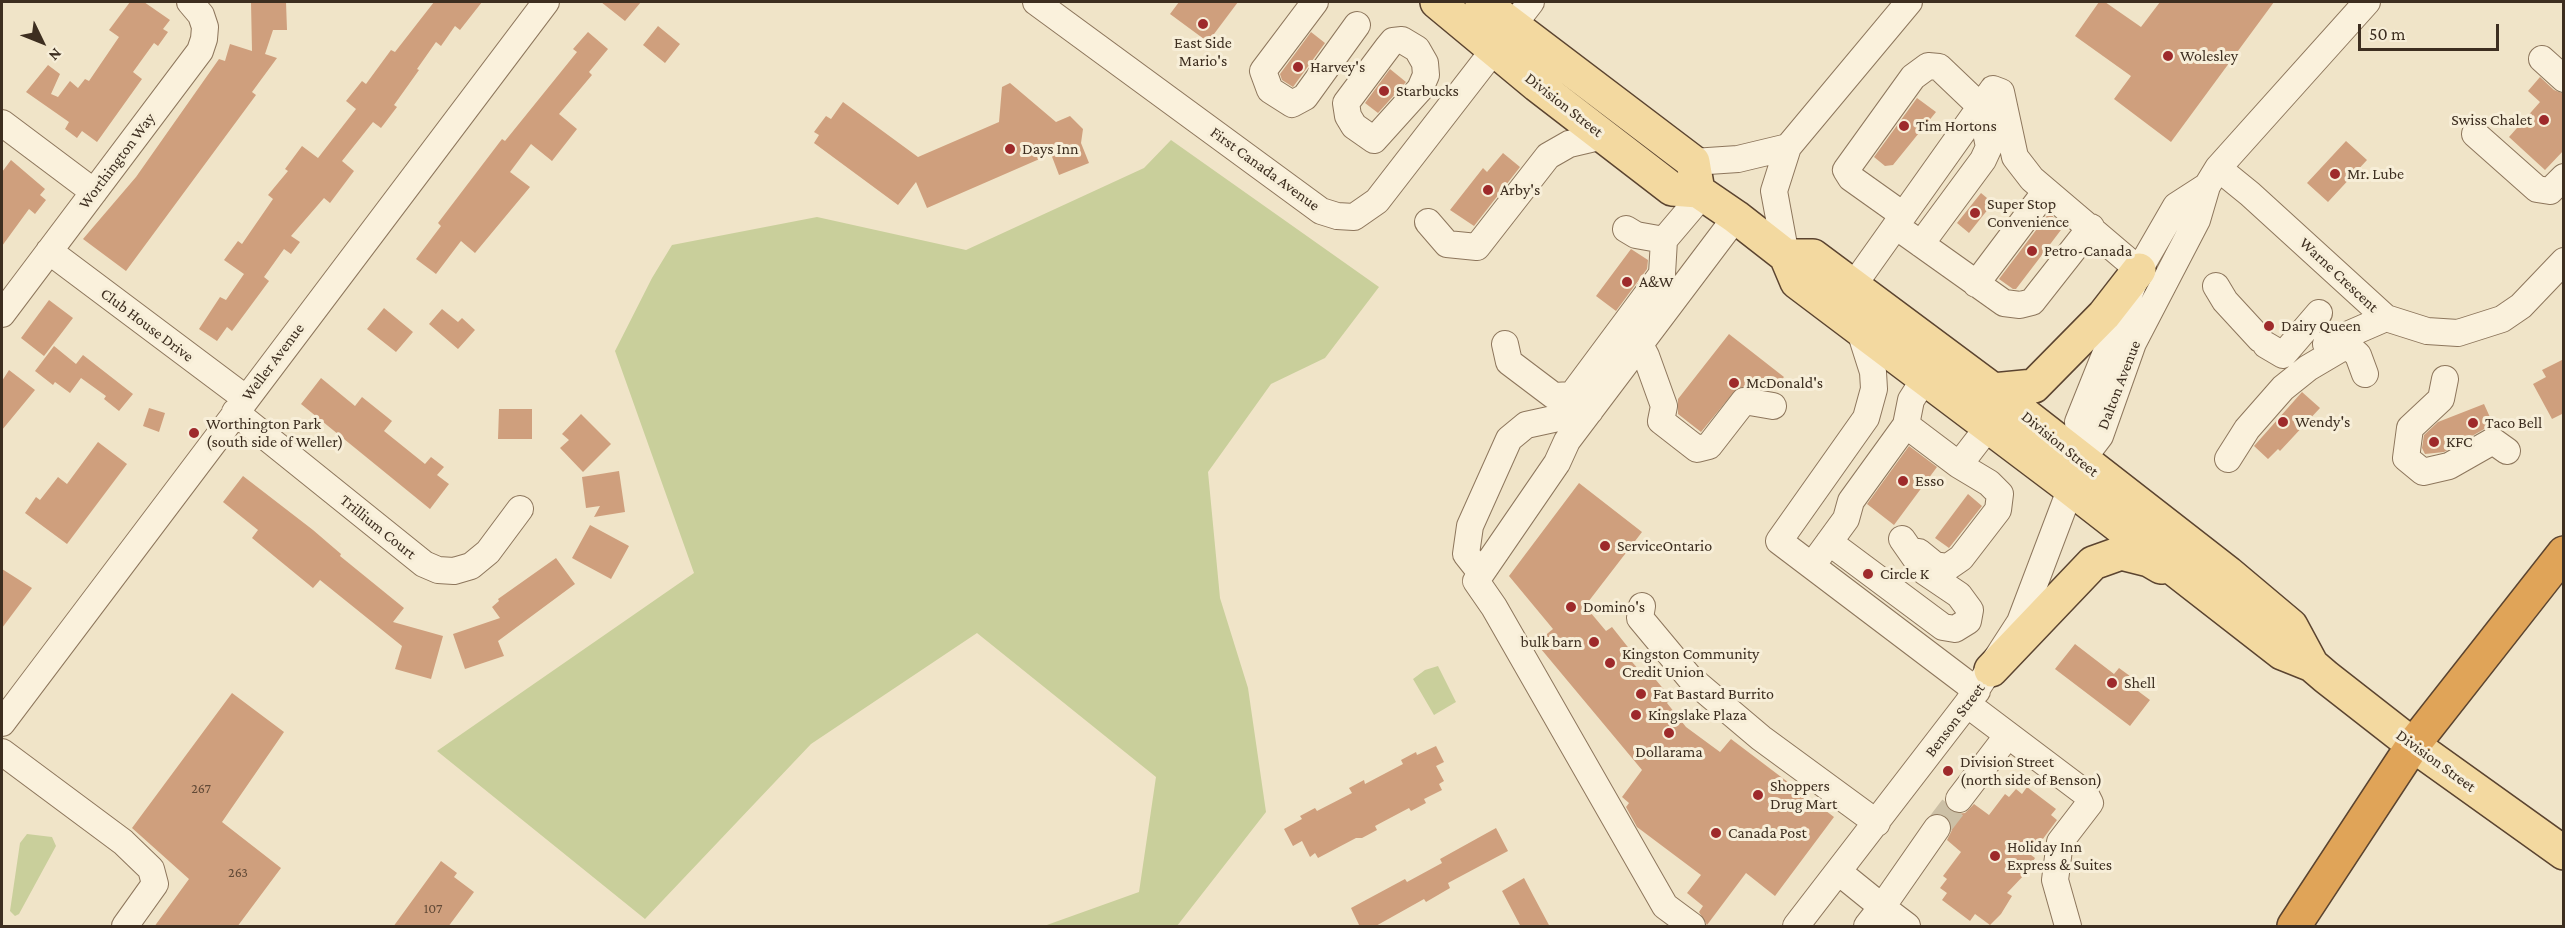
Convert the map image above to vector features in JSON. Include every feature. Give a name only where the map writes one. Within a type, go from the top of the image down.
[{"type":"highway","points":[[2294,927],[2413,745],[2564,553]]},
{"type":"main road","name":"Division Street","points":[[1437,2],[1514,25]]},
{"type":"main road","name":"Division Street","points":[[1482,2],[1514,25],[1736,217],[1786,256],[1797,282],[1989,426],[2075,474],[2228,573],[2291,626],[2312,665]]},
{"type":"main road","name":"Division Street","points":[[1514,25],[1537,85],[1672,189],[1698,182]]},
{"type":"main road","name":"Division Street","points":[[1786,256],[1813,256],[1993,390],[2075,474],[2200,588],[2282,653],[2312,665],[2413,745],[2564,853]]},
{"type":"main road","points":[[1993,390],[2034,386],[2104,315],[2139,270]]},
{"type":"main road","points":[[1978,688],[2093,563],[2121,553],[2149,560],[2200,588]]},
{"type":"street","name":"Worthington Way","points":[[2,314],[200,51],[204,39],[204,27],[201,15],[190,2]]},
{"type":"street","name":"Weller Avenue","points":[[2,723],[546,2]]},
{"type":"street","name":"First Canada Avenue","points":[[1036,2],[1321,211],[1337,216],[1354,217],[1377,201],[1514,25]]},
{"type":"street","points":[[1315,2],[1263,71],[1270,90],[1292,104],[1305,98],[1357,25]]},
{"type":"street","points":[[1786,256],[1774,191],[1788,147],[1909,2]]},
{"type":"street","name":"Dalton Avenue","points":[[2075,474],[2078,422],[2139,270],[2176,206],[2213,177],[2367,2]]},
{"type":"street","points":[[2542,59],[2564,79]]},
{"type":"street","points":[[1921,244],[1983,160],[1989,147],[1981,107],[1939,67],[1928,66],[1913,78],[1846,170],[1851,178],[1899,220],[1921,244],[2004,303],[2032,302],[2091,227]]},
{"type":"street","points":[[1853,286],[1993,89],[2001,92],[2016,157],[2032,179],[2139,270]]},
{"type":"street","points":[[2,123],[94,192]]},
{"type":"street","points":[[2475,134],[2537,189],[2550,191],[2564,177]]},
{"type":"street","points":[[1428,222],[1447,244],[1477,247],[1548,156],[1569,144],[1603,136]]},
{"type":"street","points":[[1505,344],[1509,362],[1554,396],[1572,395],[1662,274],[1664,240],[1698,182],[1738,159],[1788,147]]},
{"type":"street","name":"Dalton Avenue","points":[[2075,474],[2100,436],[2133,343],[2197,220],[2213,177]]},
{"type":"street","name":"Warne Crescent","points":[[2213,177],[2250,194],[2386,318],[2427,330],[2458,333],[2502,319],[2522,306],[2564,261]]},
{"type":"street","points":[[1976,284],[2046,191]]},
{"type":"street","points":[[1692,927],[1665,906],[1494,607],[1476,581],[1590,411],[1643,351],[1736,217]]},
{"type":"street","points":[[1626,229],[1636,235],[1664,240]]},
{"type":"street","name":"Club House Drive","points":[[49,251],[240,405]]},
{"type":"street","points":[[2216,286],[2225,301],[2263,342],[2283,354],[2319,313]]},
{"type":"street","points":[[2228,459],[2247,429],[2304,362],[2331,340],[2386,318]]},
{"type":"street","points":[[1859,328],[1873,372],[1874,389],[1866,418],[1779,541],[1811,568],[1978,688],[2008,735],[2085,793],[2090,803],[2060,842],[2055,880],[2068,927]]},
{"type":"street","points":[[2283,388],[2308,368],[2347,345],[2358,355],[2365,374]]},
{"type":"street","points":[[1643,351],[1664,406],[1661,421],[1697,448],[1709,446],[1744,401],[1773,406]]},
{"type":"street","points":[[1811,568],[1845,519],[1851,501],[1906,425],[1911,400],[1925,378]]},
{"type":"street","points":[[2445,379],[2441,399],[2410,428],[2406,458],[2422,472],[2449,466],[2493,441],[2507,451]]},
{"type":"street","name":"Trillium Court","points":[[240,405],[424,564],[438,570],[454,571],[471,566],[488,552],[520,509]]},
{"type":"street","points":[[1481,573],[1466,554],[1470,526],[1509,439],[1526,425],[1590,411]]},
{"type":"street","points":[[1829,542],[1943,627],[1955,629],[1968,621],[1970,610],[1959,596],[1925,572],[1902,538],[1935,565],[1948,567],[1961,558],[1998,510],[2000,494],[1989,483],[1959,465],[1906,425]]},
{"type":"street","points":[[1959,465],[1989,426]]},
{"type":"street","name":"Benson Street","points":[[1796,927],[1840,873],[1978,688],[2020,622],[2075,474]]},
{"type":"street","points":[[1908,601],[1917,560]]},
{"type":"street","points":[[1642,606],[1640,618],[1690,678],[1761,738],[1877,823]]},
{"type":"street","points":[[1959,799],[2008,735]]},
{"type":"street","points":[[2,752],[123,842],[151,868],[155,884],[125,927]]},
{"type":"street","points":[[1875,917],[1937,828]]},
{"type":"street","points":[[1840,873],[1875,917],[1906,927]]},
{"type":"green space","points":[[1171,140],[1379,287],[1325,358],[1271,384],[1208,472],[1220,598],[1248,688],[1266,812],[1177,926],[1044,926],[1139,892],[1156,777],[977,633],[811,744],[645,919],[437,751],[694,573],[615,351],[652,278],[672,245],[817,217],[966,250],[1144,168]]},
{"type":"green space","points":[[1438,666],[1456,702],[1434,715],[1413,679],[1425,670]]},
{"type":"green space","points":[[27,834],[52,837],[56,846],[19,914],[15,916],[10,911],[20,843]]},
{"type":"building","points":[[130,2],[144,2],[170,20],[163,29],[168,32],[158,46],[154,43],[133,72],[142,79],[97,142],[82,131],[77,138],[65,129],[69,122],[26,92],[48,65],[60,74],[51,94],[58,97],[70,81],[78,88],[85,79],[89,81],[119,37],[109,30]]},
{"type":"building","points":[[251,2],[286,2],[287,30],[273,30],[265,54],[277,58],[252,92],[256,95],[126,271],[83,239],[136,177],[219,59],[225,61],[230,44],[252,51]]},
{"type":"building","points":[[434,2],[482,2],[460,30],[455,26],[441,46],[436,42],[394,105],[397,107],[381,128],[373,122],[342,161],[354,171],[330,203],[324,198],[291,236],[300,242],[291,254],[284,249],[264,277],[269,281],[232,331],[227,327],[217,341],[199,329],[220,297],[226,300],[244,274],[224,260],[238,241],[242,244],[273,199],[268,195],[288,171],[285,169],[302,146],[318,158],[356,109],[346,101],[362,81],[366,84],[391,50],[395,52]]},
{"type":"building","points":[[601,2],[641,2],[625,21]]},
{"type":"building","name":"East Side Mario's","points":[[1179,2],[1238,2],[1208,42],[1170,14]]},
{"type":"building","name":"Wolesley","points":[[2099,2],[2105,2],[2141,27],[2160,2],[2274,2],[2171,142],[2114,99],[2131,76],[2075,36]]},
{"type":"building","points":[[658,26],[680,44],[665,63],[643,45]]},
{"type":"building","points":[[588,32],[608,49],[589,72],[592,75],[559,114],[577,129],[552,161],[531,144],[510,172],[530,187],[475,253],[461,241],[436,274],[416,259],[441,226],[438,223],[502,139],[505,141],[577,52],[573,49]]},
{"type":"building","points":[[1311,32],[1325,43],[1293,87],[1282,80],[1280,74]]},
{"type":"building","name":"Starbucks","points":[[1390,69],[1406,82],[1378,113],[1365,103]]},
{"type":"building","name":"Swiss Chalet","points":[[2540,77],[2554,90],[2564,94],[2564,150],[2545,170],[2509,137],[2540,102],[2528,91]]},
{"type":"building","name":"Days Inn","points":[[1010,83],[1056,122],[1070,116],[1083,129],[1081,143],[1089,163],[1059,175],[1051,154],[927,208],[916,182],[898,205],[814,143],[819,135],[814,132],[826,116],[831,119],[843,102],[918,157],[999,122],[1002,87]]},
{"type":"building","name":"Tim Hortons","points":[[1917,98],[1936,112],[1893,165],[1885,166],[1874,157]]},
{"type":"building","name":"Mr. Lube","points":[[2346,141],[2367,160],[2328,202],[2307,183]]},
{"type":"building","name":"Arby's","points":[[1503,153],[1520,167],[1474,226],[1450,210],[1483,168],[1487,172]]},
{"type":"building","points":[[11,160],[45,189],[40,195],[46,200],[35,214],[29,209],[2,246],[2,172]]},
{"type":"building","name":"Super Stop Convenience","points":[[1981,193],[1993,203],[1969,233],[1957,223]]},
{"type":"building","name":"Petro-Canada","points":[[2049,213],[2064,226],[2016,289],[2013,289],[1999,279]]},
{"type":"building","name":"A&W","points":[[1631,249],[1648,260],[1647,269],[1616,311],[1596,296]]},
{"type":"building","points":[[49,300],[73,318],[44,356],[21,338]]},
{"type":"building","points":[[384,308],[413,332],[396,352],[367,329]]},
{"type":"building","points":[[442,309],[458,322],[462,318],[475,330],[458,349],[429,324]]},
{"type":"building","name":"McDonald's","points":[[1729,334],[1784,377],[1772,391],[1738,387],[1701,432],[1678,414],[1678,399]]},
{"type":"building","points":[[54,346],[76,364],[83,355],[133,394],[119,411],[104,399],[106,396],[81,378],[70,393],[55,382],[53,385],[35,371]]},
{"type":"building","points":[[2564,359],[2564,413],[2552,419],[2533,384],[2546,377],[2542,370]]},
{"type":"building","points":[[9,370],[35,390],[2,430],[2,381]]},
{"type":"building","points":[[321,378],[355,406],[362,397],[392,421],[384,431],[425,464],[431,457],[444,467],[437,475],[449,484],[430,509],[301,404]]},
{"type":"building","name":"Wendy's","points":[[2302,392],[2320,408],[2280,451],[2278,449],[2268,459],[2254,446]]},
{"type":"building","points":[[2484,404],[2494,426],[2486,428],[2444,452],[2425,454],[2422,448],[2424,435],[2438,422]]},
{"type":"building","points":[[149,408],[165,413],[159,432],[143,426]]},
{"type":"building","points":[[499,409],[532,409],[532,439],[498,439]]},
{"type":"building","points":[[581,414],[611,444],[583,472],[560,448],[569,440],[562,434]]},
{"type":"building","points":[[98,442],[127,464],[67,544],[25,513],[36,497],[40,500],[58,477],[67,484]]},
{"type":"building","name":"Esso","points":[[1909,446],[1937,467],[1894,525],[1867,504]]},
{"type":"building","points":[[619,471],[625,512],[594,517],[600,506],[586,508],[582,477]]},
{"type":"building","points":[[243,476],[313,530],[341,554],[340,556],[404,608],[393,622],[443,636],[431,679],[395,669],[402,646],[320,580],[313,588],[252,538],[258,530],[223,502]]},
{"type":"building","name":"Kingslake Plaza","points":[[1579,483],[1642,532],[1585,606],[1606,631],[1612,627],[1631,651],[1626,655],[1646,678],[1651,674],[1671,698],[1667,703],[1686,727],[1720,752],[1731,739],[1834,817],[1775,896],[1746,873],[1707,925],[1699,912],[1703,906],[1687,893],[1701,875],[1637,827],[1626,807],[1629,803],[1622,797],[1642,770],[1536,643],[1553,629],[1509,576]]},
{"type":"building","points":[[1968,494],[1982,506],[1949,548],[1935,538]]},
{"type":"building","points":[[590,525],[629,546],[611,579],[572,558]]},
{"type":"building","points":[[556,558],[575,584],[498,641],[504,656],[465,669],[453,634],[500,618],[492,607],[499,601],[498,599]]},
{"type":"building","points":[[2,569],[32,588],[2,628]]},
{"type":"building","points":[[2075,644],[2114,674],[2119,668],[2134,679],[2130,685],[2150,700],[2130,726],[2055,669]]},
{"type":"building","points":[[232,693],[284,732],[222,822],[281,868],[237,927],[154,927],[189,879],[132,828]]},
{"type":"building","points":[[1436,746],[1444,762],[1436,766],[1444,781],[1439,784],[1442,790],[1424,799],[1426,803],[1411,811],[1409,808],[1375,826],[1377,830],[1318,858],[1315,853],[1310,857],[1302,841],[1293,846],[1284,829],[1302,819],[1300,816],[1315,808],[1317,811],[1352,793],[1349,788],[1364,780],[1365,784],[1403,764],[1401,760],[1416,752],[1417,755]]},
{"type":"building","name":"Holiday Inn Express & Suites","points":[[2027,787],[2056,809],[2051,815],[2057,820],[2031,855],[2035,858],[2026,873],[2007,893],[2012,896],[2001,914],[1990,925],[1975,914],[1970,921],[1942,900],[1947,893],[1940,888],[1947,879],[1943,876],[1961,852],[1947,840],[1952,830],[1950,821],[1945,815],[1937,813],[1945,803],[1949,810],[1956,814],[1965,813],[1974,804],[1989,815],[2005,794],[2009,797],[2016,789],[2022,794]]},
{"type":"building","points":[[1496,828],[1508,851],[1448,883],[1450,888],[1426,902],[1424,899],[1374,927],[1360,927],[1351,908],[1405,879],[1407,882],[1442,863],[1440,859]]},
{"type":"building","points":[[441,861],[457,873],[454,877],[474,892],[448,927],[393,927]]},
{"type":"building","points":[[1524,878],[1550,927],[1521,927],[1502,891]]},
{"type":"tunnel","points":[[1937,828],[1959,799]]},
{"type":"place","name":"East Side Mario's","points":[[1203,24]]},
{"type":"place","name":"Wolesley","points":[[2168,56]]},
{"type":"place","name":"Harvey's","points":[[1298,67]]},
{"type":"place","name":"Starbucks","points":[[1384,91]]},
{"type":"place","name":"Swiss Chalet","points":[[2544,120]]},
{"type":"place","name":"Tim Hortons","points":[[1904,126]]},
{"type":"place","name":"Days Inn","points":[[1010,149]]},
{"type":"place","name":"Mr. Lube","points":[[2335,174]]},
{"type":"place","name":"Arby's","points":[[1488,190]]},
{"type":"place","name":"Super Stop Convenience","points":[[1975,213]]},
{"type":"place","name":"Petro-Canada","points":[[2032,251]]},
{"type":"place","name":"A&W","points":[[1627,282]]},
{"type":"place","name":"Dairy Queen","points":[[2269,326]]},
{"type":"place","name":"McDonald's","points":[[1734,383]]},
{"type":"place","name":"Wendy's","points":[[2283,422]]},
{"type":"place","name":"Taco Bell","points":[[2473,423]]},
{"type":"place","name":"Worthington Park (south side of Weller)","points":[[194,433]]},
{"type":"place","name":"KFC","points":[[2434,442]]},
{"type":"place","name":"Esso","points":[[1903,481]]},
{"type":"place","name":"ServiceOntario","points":[[1605,546]]},
{"type":"place","name":"Circle K","points":[[1868,574]]},
{"type":"place","name":"Domino's","points":[[1571,607]]},
{"type":"place","name":"bulk barn","points":[[1594,642]]},
{"type":"place","name":"Kingston Community Credit Union","points":[[1610,663]]},
{"type":"place","name":"Shell","points":[[2112,683]]},
{"type":"place","name":"Fat Bastard Burrito","points":[[1641,694]]},
{"type":"place","name":"Kingslake Plaza","points":[[1636,715]]},
{"type":"place","name":"Dollarama","points":[[1669,733]]},
{"type":"place","name":"Division Street (north side of Benson)","points":[[1948,771]]},
{"type":"place","name":"Shoppers Drug Mart","points":[[1758,795]]},
{"type":"place","name":"Canada Post","points":[[1716,833]]},
{"type":"place","name":"Holiday Inn Express & Suites","points":[[1995,856]]}]
